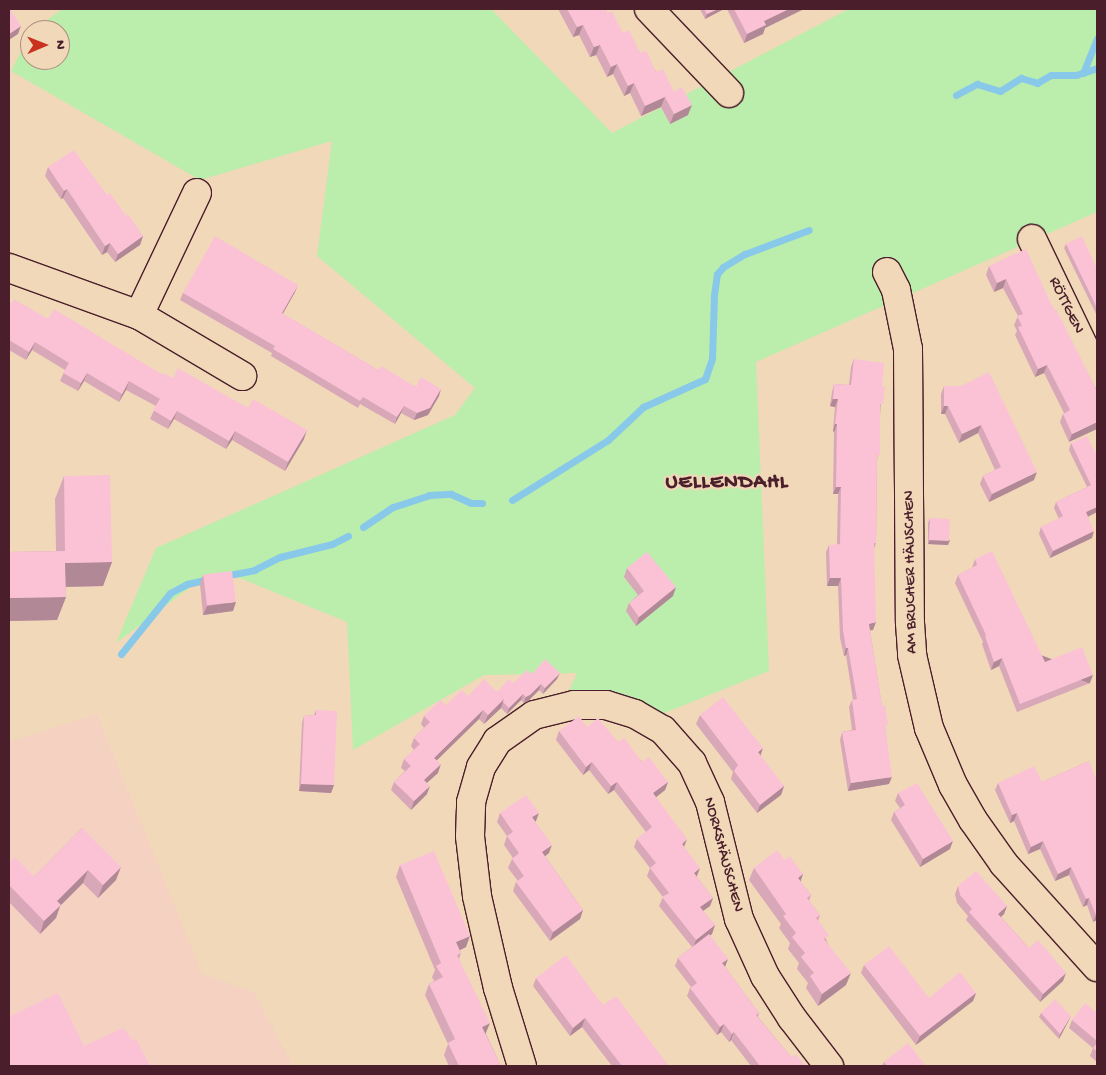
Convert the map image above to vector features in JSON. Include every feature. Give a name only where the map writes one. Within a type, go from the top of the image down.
[{"type":"street","points":[[648,9],[729,93]]},
{"type":"street","points":[[138,316],[197,193]]},
{"type":"street","name":"RÖTTGEN","points":[[1032,239],[1097,374]]},
{"type":"street","points":[[9,268],[138,316],[242,376]]},
{"type":"street","name":"AM BRUCHER HÄUSCHEN","points":[[887,272],[896,290],[908,349],[910,623],[914,665],[929,728],[953,785],[988,842],[1004,864],[1097,967]]},
{"type":"street","name":"NORKSHÄUSCHEN","points":[[522,1066],[498,988],[477,896],[470,836],[471,802],[481,766],[497,741],[534,715],[574,705],[606,705],[636,714],[663,730],[692,763],[710,802],[739,919],[764,976],[792,1018],[830,1066]]},
{"type":"shaded area","points":[[97,714],[202,974],[254,992],[293,1066],[9,1066],[9,742]]},
{"type":"green space","points":[[62,9],[491,9],[612,133],[849,9],[1097,9],[1097,212],[756,362],[769,671],[662,714],[637,700],[605,691],[569,691],[577,673],[484,675],[353,750],[347,622],[237,577],[196,583],[116,643],[156,548],[455,415],[475,388],[317,256],[332,141],[200,180],[11,71],[20,53],[20,70],[70,70],[70,20],[47,20]]},
{"type":"building","points":[[9,9],[10,9],[20,27],[9,34]]},
{"type":"building","points":[[567,9],[605,9],[607,13],[612,11],[623,33],[629,30],[640,53],[646,50],[656,72],[663,69],[674,92],[682,87],[692,105],[674,114],[665,97],[669,95],[645,106],[634,83],[628,86],[617,64],[611,67],[600,45],[594,47],[583,25],[577,27]]},
{"type":"building","points":[[704,9],[718,9],[707,14]]},
{"type":"building","points":[[734,9],[789,9],[764,21],[766,25],[747,34]]},
{"type":"building","points":[[74,150],[107,195],[110,193],[143,236],[118,254],[110,243],[105,246],[67,189],[64,191],[48,167]]},
{"type":"building","points":[[215,236],[298,285],[282,313],[378,370],[381,366],[416,387],[421,377],[441,389],[430,408],[417,413],[404,406],[397,417],[363,397],[360,401],[273,349],[275,346],[183,293]]},
{"type":"building","points":[[1082,236],[1097,269],[1097,308],[1066,244]]},
{"type":"building","points":[[1026,249],[1054,310],[1056,309],[1097,391],[1097,422],[1072,434],[1063,414],[1070,410],[1047,365],[1038,369],[1018,327],[1022,326],[1017,316],[1023,314],[1006,279],[997,283],[989,266]]},
{"type":"building","points":[[14,299],[48,319],[54,309],[163,375],[164,373],[173,378],[178,368],[248,408],[253,399],[307,430],[288,462],[235,431],[229,441],[177,411],[171,421],[153,410],[160,399],[129,381],[122,394],[87,373],[81,383],[63,373],[69,363],[35,342],[29,352],[9,340],[9,303],[11,304]]},
{"type":"building","points":[[854,359],[884,363],[882,387],[885,387],[883,404],[880,404],[880,455],[877,455],[876,543],[874,543],[876,622],[869,624],[882,706],[885,705],[888,725],[885,725],[892,777],[851,783],[842,732],[856,730],[852,700],[857,699],[843,630],[841,578],[830,578],[829,545],[840,544],[841,487],[836,487],[837,424],[835,424],[838,399],[833,399],[834,384],[851,385]]},
{"type":"building","points":[[989,372],[1037,472],[992,494],[983,476],[1001,467],[981,425],[962,434],[948,406],[944,406],[944,386],[961,386]]},
{"type":"building","points":[[1087,436],[1097,456],[1097,507],[1086,512],[1094,531],[1053,551],[1041,527],[1063,516],[1056,502],[1091,485],[1071,443]]},
{"type":"building","points":[[110,475],[112,562],[65,563],[66,597],[9,598],[9,552],[65,551],[64,476]]},
{"type":"building","points":[[930,518],[950,519],[949,541],[929,540]]},
{"type":"building","points":[[992,551],[1045,662],[1082,647],[1093,675],[1020,704],[1002,658],[994,662],[986,635],[958,575],[977,565],[975,559]]},
{"type":"building","points":[[647,552],[676,587],[639,617],[629,603],[644,591],[627,568]]},
{"type":"building","points":[[232,571],[236,602],[207,605],[203,575]]},
{"type":"building","points":[[545,659],[560,673],[545,688],[541,684],[530,695],[526,697],[523,694],[509,708],[497,692],[509,679],[518,689],[513,683],[527,670],[532,674]]},
{"type":"building","points":[[484,679],[504,699],[488,715],[483,710],[434,758],[441,764],[424,780],[430,786],[414,801],[394,782],[411,766],[404,759],[420,744],[414,738],[430,722],[424,716],[440,700],[446,705],[462,690],[468,696]]},
{"type":"building","points":[[723,697],[763,748],[758,752],[784,786],[760,805],[734,771],[738,765],[700,715]]},
{"type":"building","points":[[316,710],[337,711],[334,785],[301,784],[304,716],[316,715]]},
{"type":"building","points":[[579,716],[587,727],[598,718],[618,742],[624,738],[642,762],[649,757],[668,782],[653,793],[687,839],[682,844],[700,868],[694,873],[713,898],[700,907],[715,925],[696,940],[662,897],[669,893],[650,868],[656,863],[637,839],[652,827],[617,782],[611,786],[592,762],[586,767],[559,731]]},
{"type":"building","points":[[1089,761],[1097,778],[1096,915],[1089,898],[1086,899],[1071,867],[1058,874],[1043,841],[1031,847],[1017,813],[1012,815],[998,783],[1034,766],[1042,782]]},
{"type":"building","points":[[917,783],[953,841],[923,859],[894,812],[905,805],[898,793]]},
{"type":"building","points":[[526,795],[539,813],[532,817],[552,845],[542,852],[583,910],[553,932],[516,882],[524,876],[512,859],[519,853],[507,836],[513,832],[500,813]]},
{"type":"building","points":[[82,828],[121,867],[103,885],[88,870],[57,901],[61,905],[44,921],[9,885],[9,863],[15,857],[34,877]]},
{"type":"building","points":[[777,850],[785,860],[790,856],[803,874],[798,878],[811,895],[807,898],[820,915],[816,918],[829,935],[824,939],[851,973],[822,994],[810,976],[814,973],[801,957],[805,953],[792,937],[796,933],[783,916],[786,914],[754,868]]},
{"type":"building","points":[[434,851],[470,936],[456,942],[461,953],[457,955],[490,1023],[482,1027],[501,1066],[459,1066],[448,1043],[455,1039],[429,984],[443,977],[436,966],[441,963],[400,865]]},
{"type":"building","points":[[976,871],[1007,906],[998,914],[1029,948],[1038,940],[1066,973],[1043,994],[969,912],[972,909],[960,895],[958,886]]},
{"type":"building","points":[[709,934],[728,959],[722,963],[759,1013],[756,1015],[791,1057],[796,1054],[805,1066],[760,1066],[734,1032],[732,1034],[724,1024],[720,1027],[690,988],[697,983],[678,958]]},
{"type":"building","points":[[889,946],[929,998],[960,972],[976,993],[920,1036],[864,965]]},
{"type":"building","points":[[566,955],[603,1005],[616,996],[669,1066],[622,1066],[585,1018],[573,1028],[536,978]]},
{"type":"building","points":[[58,993],[84,1046],[123,1028],[133,1041],[136,1039],[150,1066],[9,1066],[9,1017]]},
{"type":"building","points":[[1055,999],[1071,1016],[1060,1034],[1041,1013]]},
{"type":"building","points":[[1085,1003],[1097,1013],[1097,1041],[1072,1020]]},
{"type":"building","points":[[908,1043],[926,1066],[887,1066],[884,1062]]},
{"type":"building","points":[[1097,1043],[1097,1052],[1093,1048]]},
{"type":"waterway","points":[[1083,73],[1097,39]]},
{"type":"waterway","points":[[956,95],[977,84],[1000,91],[1021,78],[1037,83],[1051,75],[1076,75],[1097,68]]},
{"type":"waterway","points":[[512,500],[608,440],[643,407],[705,379],[712,359],[714,295],[717,274],[723,267],[745,254],[809,230]]},
{"type":"waterway","points":[[363,527],[393,507],[429,495],[451,494],[471,503],[482,503]]},
{"type":"waterway","points":[[224,576],[254,570],[280,557],[332,544],[348,536]]},
{"type":"waterway","points":[[121,654],[170,593],[187,584],[208,579]]},
{"type":"district","name":"UELLENDAHL","points":[[727,484]]}]
